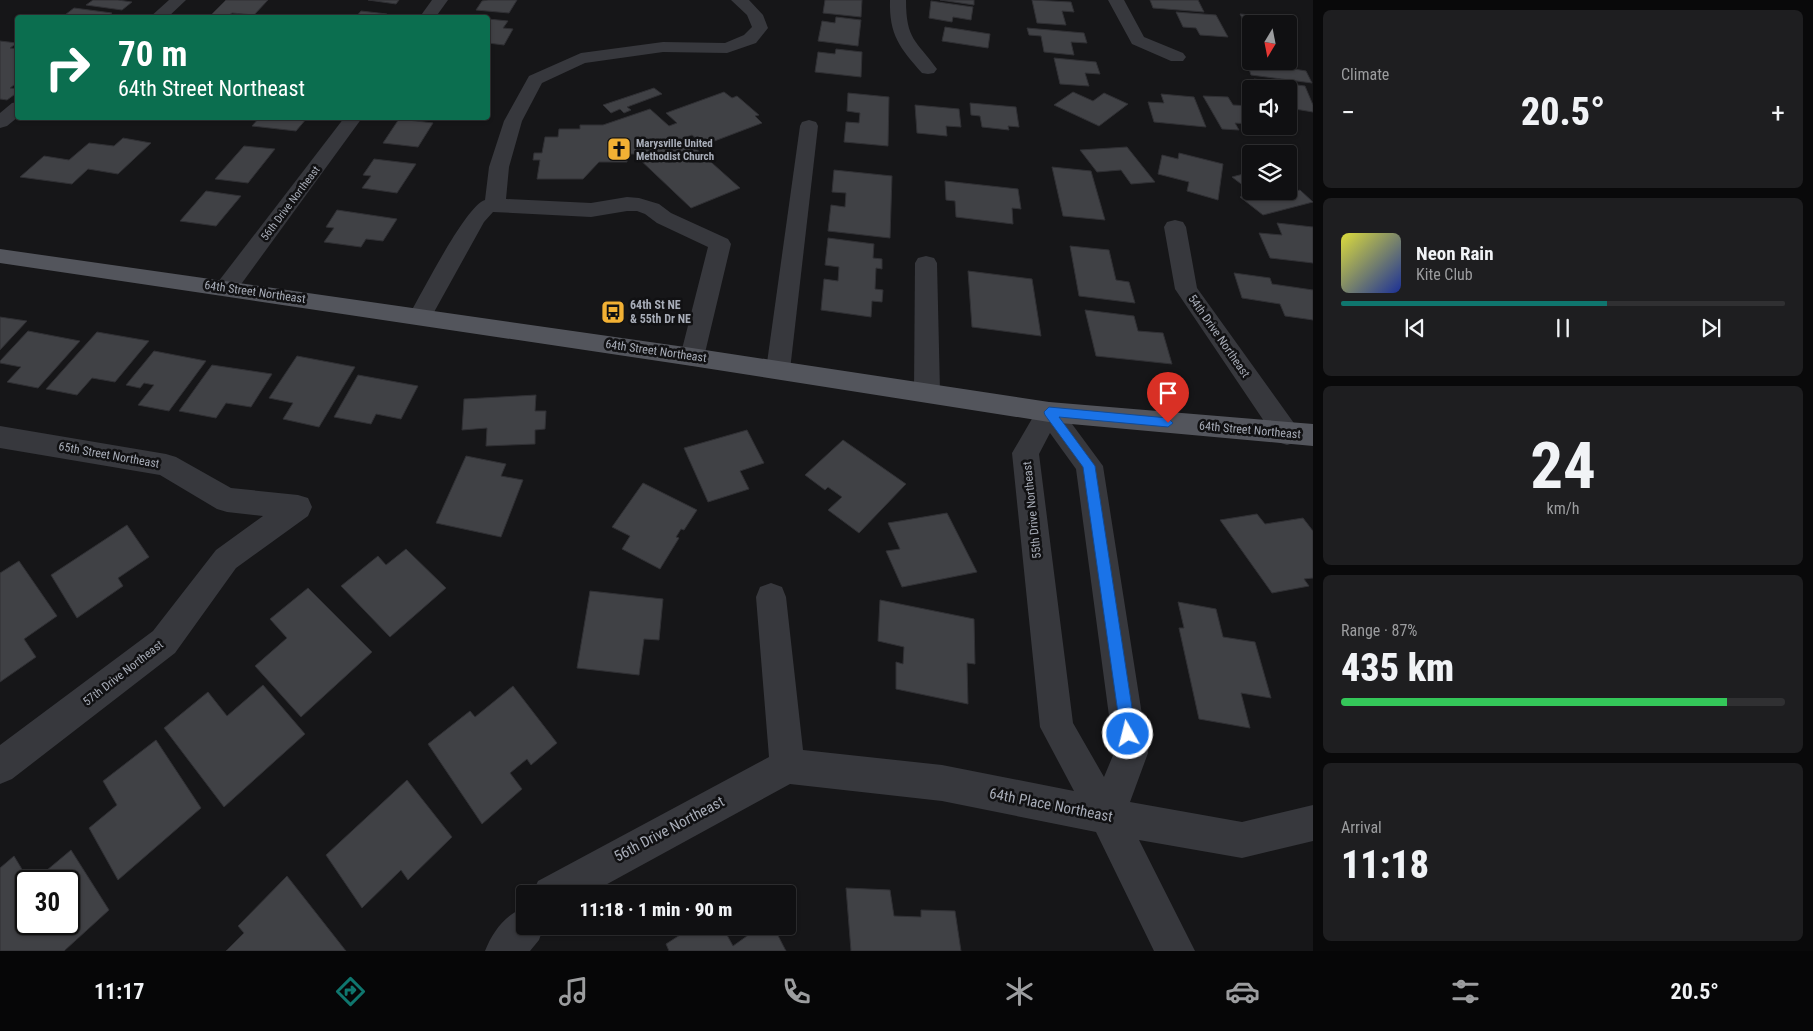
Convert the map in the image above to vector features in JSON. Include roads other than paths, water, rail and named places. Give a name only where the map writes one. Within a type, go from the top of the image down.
[{"type":"main road","name":"64th Street Northeast","points":[[0,256],[692,357],[1049,412],[1313,435]]},
{"type":"street","points":[[160,15],[178,0]]},
{"type":"street","points":[[429,15],[440,0]]},
{"type":"street","points":[[495,206],[499,167],[513,122],[535,80],[581,58],[662,48],[727,48],[738,45],[750,39],[760,28],[758,20],[751,9],[739,0]]},
{"type":"street","points":[[898,0],[897,14],[902,40],[928,69]]},
{"type":"street","points":[[1116,0],[1138,40],[1176,57]]},
{"type":"street","points":[[0,122],[15,110]]},
{"type":"street","name":"56th Drive Northeast","points":[[226,288],[352,120]]},
{"type":"street","points":[[778,370],[809,126]]},
{"type":"street","points":[[420,317],[475,220],[487,206],[591,210],[627,204],[639,205],[652,209],[664,218],[720,244],[692,357]]},
{"type":"street","name":"54th Drive Northeast","points":[[1175,227],[1186,289],[1287,434]]},
{"type":"street","points":[[926,263],[927,392]]},
{"type":"street","points":[[1049,412],[1089,466],[1131,753],[1107,816]]},
{"type":"street","name":"55th Drive Northeast","points":[[1049,412],[1026,453],[1057,727],[1107,816],[1175,951]]},
{"type":"street","name":"65th Street Northeast","points":[[0,437],[166,465],[227,500],[298,507]]},
{"type":"street","name":"57th Drive Northeast","points":[[0,767],[164,642],[226,559],[298,507]]},
{"type":"street","points":[[771,597],[787,766]]},
{"type":"street","name":"56th Drive Northeast","points":[[568,885],[787,766]]},
{"type":"street","name":"64th Place Northeast","points":[[787,766],[942,783],[1107,816],[1242,840],[1313,823]]},
{"type":"street","points":[[505,951],[518,935]]},
{"type":"place","name":"Marysville United Methodist Church","points":[[619,149]]},
{"type":"place","name":"64th St NE & 55th Dr NE","points":[[613,312]]}]
